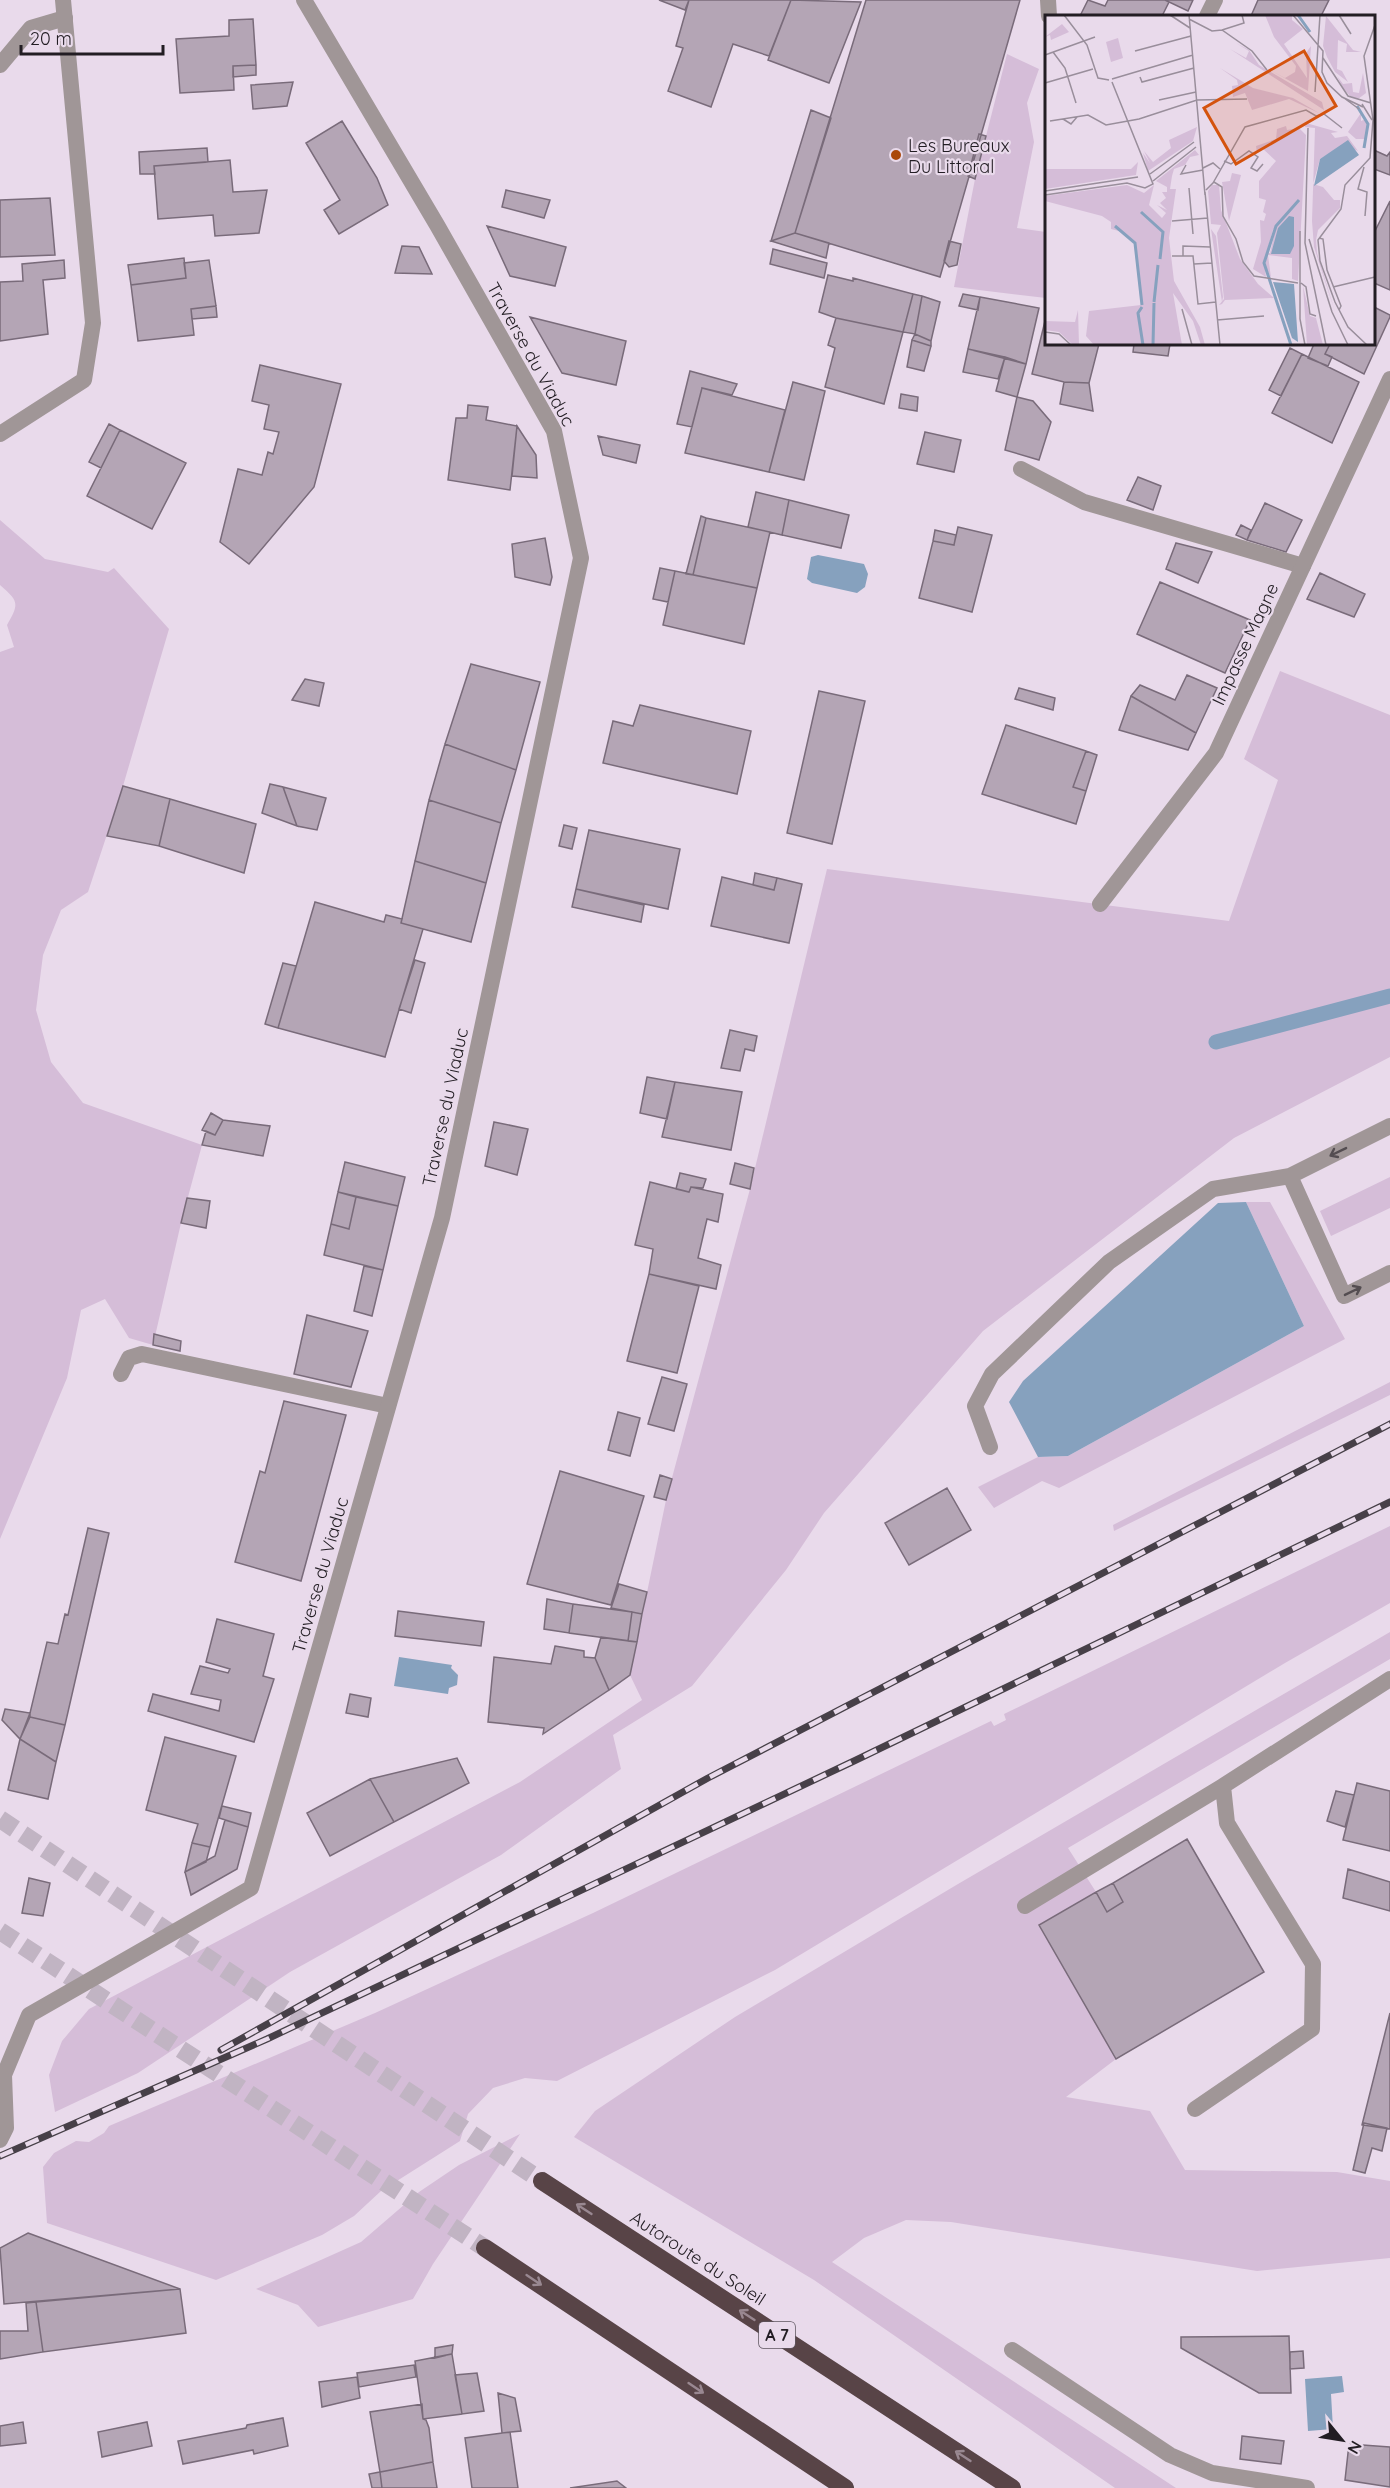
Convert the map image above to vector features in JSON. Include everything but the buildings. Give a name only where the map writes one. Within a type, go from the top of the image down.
[{"type":"highway","name":"Autoroute du Soleil","points":[[542,2181],[1012,2488]]},
{"type":"highway","points":[[485,2248],[845,2488]]},
{"type":"street","points":[[0,434],[84,380],[93,323],[63,0]]},
{"type":"street","name":"Traverse du Viaduc","points":[[0,2140],[6,2128],[4,2075],[29,2015],[251,1888],[442,1218],[581,558],[554,430],[304,0]]},
{"type":"street","points":[[1048,0],[1049,15]]},
{"type":"street","points":[[1208,15],[1215,0]]},
{"type":"street","points":[[0,65],[31,28],[65,18]]},
{"type":"street","name":"Impasse Magne","points":[[1100,904],[1216,753],[1390,379]]},
{"type":"street","points":[[1021,469],[1084,502],[1303,566]]},
{"type":"street","points":[[990,1447],[975,1406],[992,1374],[1109,1262],[1213,1189],[1290,1176],[1390,1126]]},
{"type":"street","points":[[1290,1176],[1344,1296],[1390,1273]]},
{"type":"street","points":[[121,1374],[129,1358],[142,1354],[388,1406]]},
{"type":"street","points":[[1025,1905],[1223,1786],[1390,1678]]},
{"type":"street","points":[[1195,2109],[1312,2029],[1312,1964],[1227,1823],[1223,1786]]},
{"type":"street","points":[[1012,2350],[1170,2455],[1212,2473],[1307,2488]]},
{"type":"shaded area","points":[[1007,54],[1039,69],[1027,103],[1034,142],[1017,228],[1045,232],[1045,298],[954,287],[975,179]]},
{"type":"shaded area","points":[[0,520],[45,559],[108,572],[114,568],[169,629],[123,786],[88,892],[61,910],[43,955],[36,1010],[51,1062],[83,1103],[202,1145],[181,1223],[153,1345],[129,1338],[105,1299],[81,1310],[67,1378],[0,1539],[0,652],[14,647],[7,625],[14,612],[15,603],[11,595],[0,585]]},
{"type":"shaded area","points":[[1280,671],[1390,715],[1390,1057],[1234,1138],[983,1331],[824,1513],[786,1570],[692,1686],[613,1735],[621,1769],[501,1855],[290,1972],[138,2073],[55,2112],[49,2075],[62,2041],[89,2009],[520,1782],[642,1700],[630,1675],[666,1500],[750,1189],[827,869],[1229,921],[1278,780],[1244,759]]},
{"type":"shaded area","points":[[1390,1177],[1390,1208],[1331,1236],[1320,1211]]},
{"type":"shaded area","points":[[1246,1202],[1270,1202],[1345,1339],[1059,1488],[1042,1481],[994,1508],[978,1487],[1038,1457],[1068,1456],[1304,1326]]},
{"type":"shaded area","points":[[1390,1382],[1390,1395],[1114,1531],[1113,1525]]},
{"type":"shaded area","points":[[1390,1526],[1390,1603],[1285,1663],[775,1970],[557,2081],[525,2078],[493,2088],[468,2114],[460,2141],[381,2191],[354,2216],[322,2235],[216,2280],[47,2223],[43,2167],[54,2153],[76,2141],[89,2142],[104,2133],[109,2126],[375,2013],[593,1913],[991,1721],[994,1726],[1006,1720],[1004,1714]]},
{"type":"shaded area","points":[[1390,1632],[1390,1659],[1068,1848],[1096,1892],[1039,1925],[1116,2059],[1066,2097],[1150,2111],[1185,2170],[1337,2172],[1390,2181],[1390,2258],[1257,2271],[951,2222],[906,2220],[864,2238],[832,2262],[1176,2488],[1115,2488],[814,2280],[574,2137],[595,2111],[735,2017]]},
{"type":"shaded area","points":[[520,2134],[433,2264],[413,2299],[318,2327],[298,2305],[256,2289],[361,2242],[419,2192],[459,2165]]},
{"type":"water","points":[[818,555],[864,564],[868,574],[865,587],[857,593],[812,583],[807,579],[811,557]]},
{"type":"water","points":[[1246,1202],[1304,1326],[1068,1456],[1038,1457],[1009,1402],[1023,1381],[1218,1203]]},
{"type":"water","points":[[399,1657],[452,1665],[451,1668],[458,1675],[457,1685],[449,1688],[448,1694],[394,1686]]},
{"type":"water","points":[[1342,2376],[1344,2392],[1331,2394],[1333,2429],[1308,2431],[1305,2379]]},
{"type":"waterway","points":[[1216,1042],[1390,996]]},
{"type":"tunnel","points":[[0,1819],[542,2181]]},
{"type":"tunnel","points":[[0,1931],[485,2248]]},
{"type":"railway","points":[[221,2050],[708,1778],[1390,1424]]},
{"type":"railway","points":[[0,2156],[267,2039],[854,1761],[1390,1502]]},
{"type":"place","name":"Les Bureaux Du Littoral","points":[[896,155]]}]
